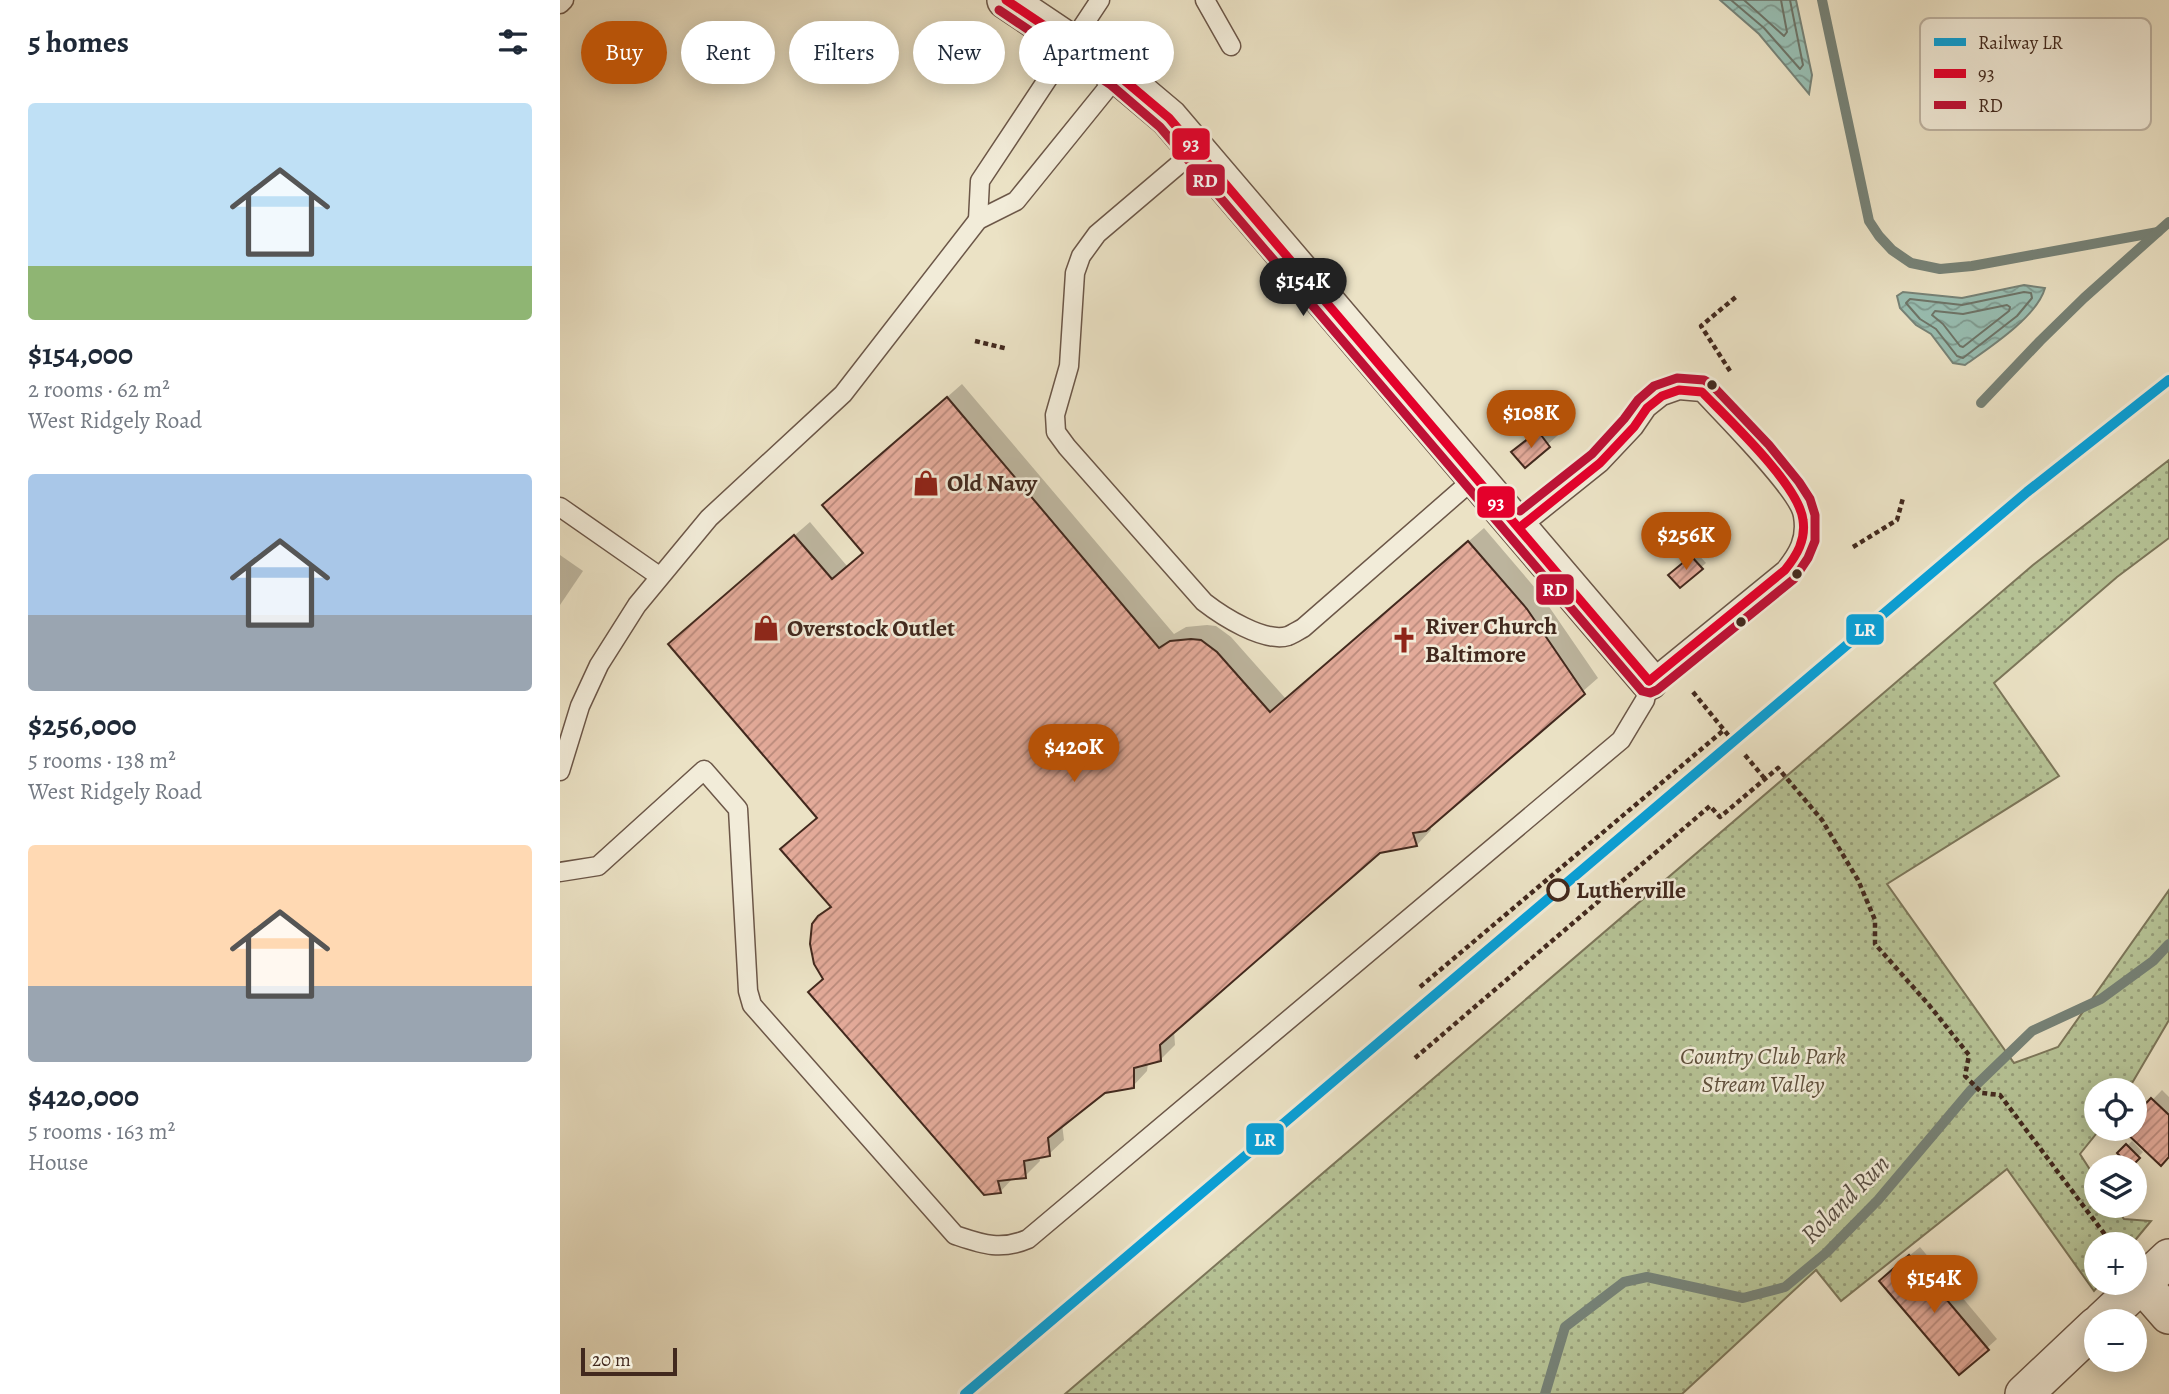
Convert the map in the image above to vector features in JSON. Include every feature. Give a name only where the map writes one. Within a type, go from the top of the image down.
[{"type":"street","points":[[1006,0],[1038,21]]},
{"type":"street","points":[[1129,84],[1169,118],[1197,149],[1649,681]]},
{"type":"street","points":[[2147,1279],[2169,1258]]},
{"type":"street","points":[[2147,1290],[2169,1315]]},
{"type":"street","points":[[2115,1309],[2130,1295]]},
{"type":"street","points":[[2024,1394],[2084,1337]]},
{"type":"lane","points":[[560,5],[565,0]]},
{"type":"lane","points":[[1086,21],[1100,0]]},
{"type":"lane","points":[[1205,0],[1231,46]]},
{"type":"lane","points":[[978,220],[980,181],[1045,84]]},
{"type":"lane","points":[[560,771],[580,706],[599,664],[630,614],[660,576],[709,518],[843,394],[978,220],[1016,201],[1111,84]]},
{"type":"lane","points":[[1197,149],[1097,234],[1081,256],[1075,272],[1069,366],[1055,415],[1056,432],[1067,447],[1204,602],[1221,615],[1252,631],[1273,636],[1287,636],[1303,628],[1476,477]]},
{"type":"lane","points":[[560,872],[598,866],[704,770],[738,809],[748,991],[752,1005],[955,1235],[995,1247],[1013,1245],[1028,1239],[1621,740],[1645,700],[1649,681],[1785,570],[1798,553],[1804,533],[1803,513],[1791,491],[1702,392],[1678,390],[1662,396],[1647,408],[1600,463],[1519,528]]},
{"type":"lane","points":[[560,507],[660,576]]},
{"type":"path","points":[[1730,370],[1701,326],[1737,296]]},
{"type":"path","points":[[975,341],[1008,349]]},
{"type":"path","points":[[1853,547],[1897,520],[1903,498]]},
{"type":"path","points":[[1693,692],[1733,741]]},
{"type":"path","points":[[1420,988],[1724,730]]},
{"type":"path","points":[[1745,755],[1765,779]]},
{"type":"path","points":[[1415,1058],[1710,806],[1720,817],[1778,768],[1822,820],[1858,880],[1875,920],[1875,944],[1969,1055],[1965,1076],[1982,1093],[2000,1094],[2103,1232]]},
{"type":"green space","name":"Country Club Park Stream Valley","points":[[2169,460],[2169,538],[2117,577],[1994,683],[2059,776],[1887,884],[2014,1063],[2058,1047],[2169,890],[2169,1020],[2135,1078],[2084,1078],[2084,1141],[2090,1141],[2080,1154],[2084,1160],[2084,1218],[2151,1221],[2142,1232],[2084,1232],[2084,1277],[2007,1169],[1841,1301],[1816,1270],[1682,1394],[1065,1394],[2033,565]]},
{"type":"water","points":[[1720,0],[1796,0],[1812,75],[1809,94],[1759,34]]},
{"type":"water","points":[[2024,285],[2045,288],[2032,310],[2011,331],[1965,365],[1953,363],[1931,334],[1916,325],[1900,308],[1897,296],[1903,292],[1962,298]]},
{"type":"building","points":[[947,397],[1159,648],[1170,641],[1201,640],[1217,652],[1270,712],[1468,541],[1527,609],[1585,694],[1426,831],[1413,833],[1417,846],[1380,853],[1160,1045],[1161,1061],[1134,1068],[1134,1088],[1105,1093],[1048,1138],[1050,1156],[1024,1161],[1026,1178],[998,1181],[1001,1193],[984,1195],[808,992],[823,979],[814,964],[810,944],[812,924],[831,907],[780,849],[817,818],[668,644],[794,535],[832,579],[863,553],[822,505]]},
{"type":"building","points":[[1538,431],[1550,447],[1525,468],[1511,452]]},
{"type":"building","points":[[1691,556],[1703,569],[1680,588],[1668,575]]},
{"type":"building","points":[[2151,1098],[2169,1115],[2169,1157],[2161,1166],[2135,1141],[2147,1141],[2147,1102]]},
{"type":"building","points":[[2126,1144],[2137,1155],[2119,1155],[2117,1153]]},
{"type":"building","points":[[1909,1255],[1989,1350],[1959,1375],[1879,1281]]},
{"type":"waterway","points":[[1822,0],[1869,221],[1892,250],[1911,263],[1940,269],[1972,266],[2158,232]]},
{"type":"waterway","points":[[1981,403],[2084,298],[2169,222]]},
{"type":"waterway","name":"Roland Run","points":[[1545,1394],[1565,1327],[1624,1282],[1647,1277],[1743,1298],[1785,1287],[1826,1253],[1878,1200],[1971,1090],[2032,1031],[2101,999],[2153,961],[2169,944]]},
{"type":"rail line","name":"LR","points":[[965,1394],[2027,492],[2169,380]]},
{"type":"transit line","name":"93","points":[[1006,0],[1118,75],[1169,118],[1649,681]]},
{"type":"transit line","name":"RD","points":[[999,10],[1111,85],[1160,127],[1642,691],[1650,693],[1657,690],[1794,579],[1815,541],[1815,515],[1810,499],[1799,482],[1769,445],[1711,384],[1704,380],[1677,378],[1654,386],[1638,400],[1592,454],[1520,511]]},
{"type":"transit line","name":"93","points":[[1519,528],[1600,463],[1634,427],[1647,408],[1662,396],[1679,390],[1702,392],[1761,453],[1799,506],[1804,527],[1797,553],[1785,570],[1649,681]]},
{"type":"place","name":"Old Navy","points":[[926,483]]},
{"type":"place","name":"Overstock Outlet","points":[[766,628]]},
{"type":"place","name":"River Church Baltimore","points":[[1404,640]]},
{"type":"place","name":"Lutherville","points":[[1558,890]]}]
